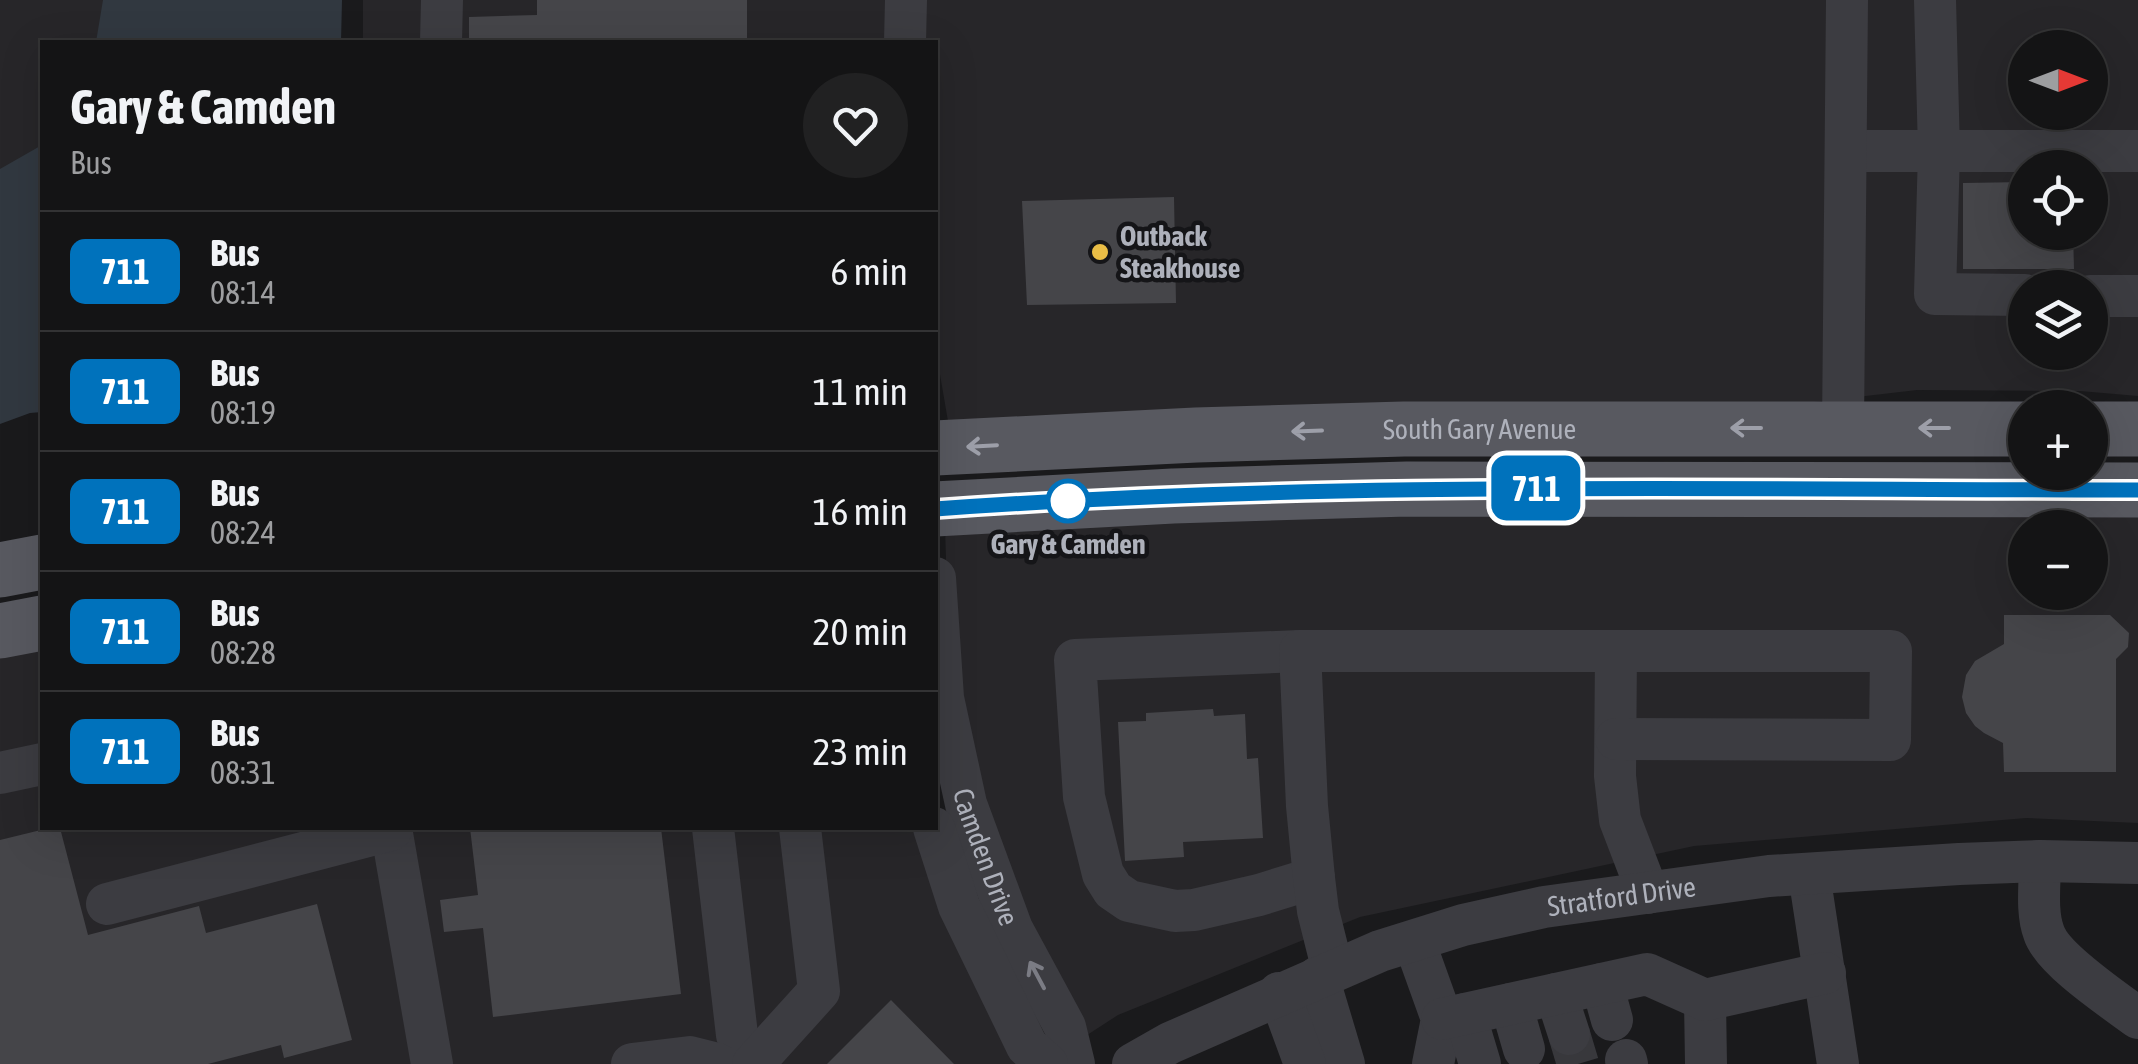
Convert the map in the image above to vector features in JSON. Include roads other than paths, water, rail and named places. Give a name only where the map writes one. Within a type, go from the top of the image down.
[{"type":"main road","name":"South Gary Avenue","points":[[938,448],[1404,428],[2008,428]]},
{"type":"main road","points":[[2108,428],[2138,429]]},
{"type":"main road","points":[[938,509],[1407,488],[2138,490]]},
{"type":"main road","points":[[0,570],[40,562]]},
{"type":"main road","points":[[0,631],[40,624]]},
{"type":"street","points":[[441,40],[442,0]]},
{"type":"street","points":[[905,40],[906,0]]},
{"type":"street","points":[[1843,428],[1847,0]]},
{"type":"street","points":[[1936,0],[1939,151],[1935,294],[2008,295]]},
{"type":"street","points":[[1846,152],[2138,150]]},
{"type":"street","points":[[2108,296],[2138,296]]},
{"type":"street","name":"Camden Drive","points":[[938,623],[943,698],[966,804],[1012,929],[1065,1027],[1074,1064]]},
{"type":"street","points":[[1300,651],[1307,806],[1318,911],[1305,1064]]},
{"type":"street","points":[[1314,878],[1259,895],[1175,912],[1129,901],[1113,890],[1103,874],[1084,797],[1075,660],[1300,651],[1892,651],[1890,740],[1616,739]]},
{"type":"street","points":[[1616,651],[1615,776],[1620,820],[1648,893]]},
{"type":"street","points":[[0,772],[40,764]]},
{"type":"street","points":[[107,904],[387,830]]},
{"type":"street","points":[[391,830],[424,1062]]},
{"type":"street","points":[[713,830],[743,1062]]},
{"type":"street","points":[[632,1064],[690,1057],[743,1062],[819,991],[800,830]]},
{"type":"street","name":"Camden Drive","points":[[935,830],[967,924],[1026,1046],[1047,1064]]},
{"type":"street","points":[[2040,861],[2040,918],[2044,936],[2057,954],[2138,1018]]},
{"type":"street","name":"Stratford Drive","points":[[1133,1064],[1170,1042],[1380,951],[1464,925],[1544,907],[1716,882],[1810,874],[2040,861],[2138,863]]},
{"type":"street","points":[[1810,874],[1838,1064]]},
{"type":"street","points":[[1414,941],[1480,1064]]},
{"type":"street","points":[[1453,1017],[1556,994],[1617,1032],[1647,974],[1705,1000],[1825,974]]},
{"type":"street","points":[[1310,980],[1344,1064]]},
{"type":"street","points":[[1556,994],[1569,1034]]},
{"type":"street","points":[[1699,1062],[1705,1000]]},
{"type":"street","points":[[1511,1004],[1524,1049]]},
{"type":"street","points":[[1433,1064],[1453,1017]]},
{"type":"tunnel","points":[[1569,1034],[1578,1064]]},
{"type":"place","name":"Outback Steakhouse","points":[[1100,252]]},
{"type":"place","name":"Gary & Camden","points":[[1068,501]]}]
